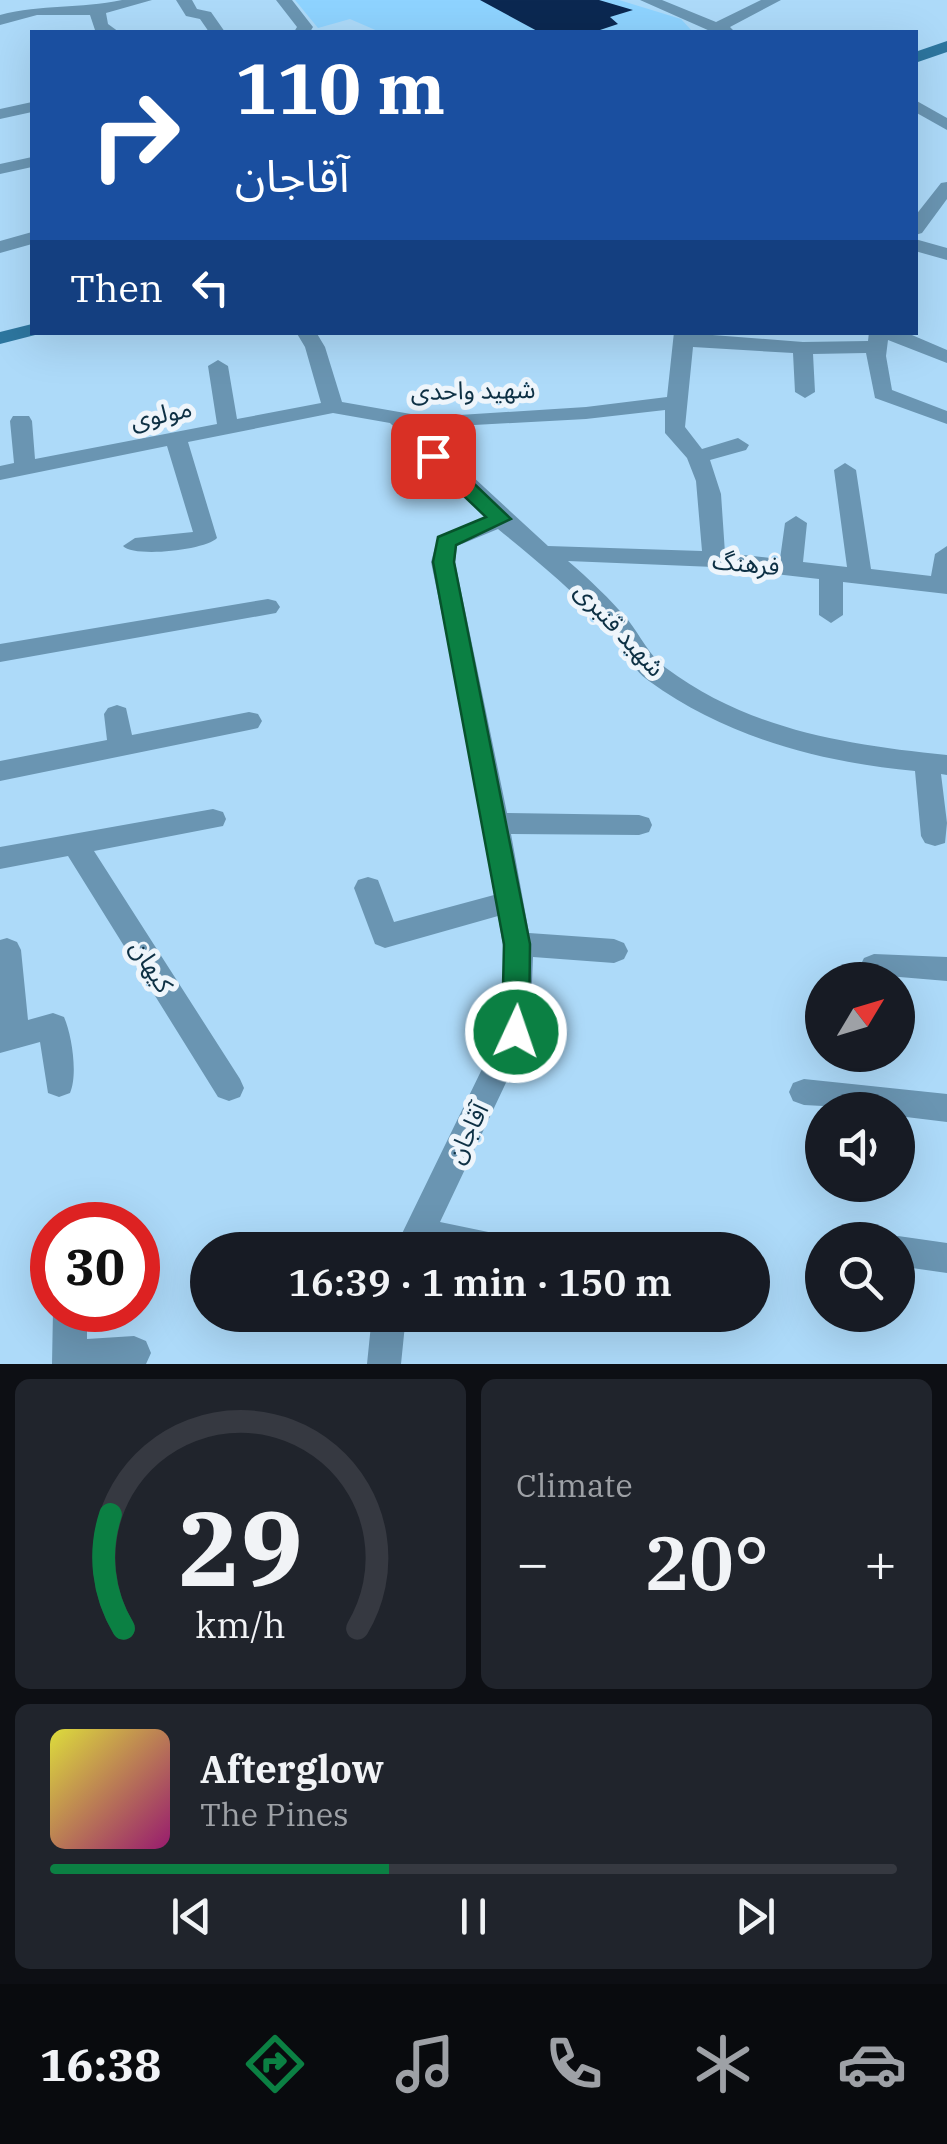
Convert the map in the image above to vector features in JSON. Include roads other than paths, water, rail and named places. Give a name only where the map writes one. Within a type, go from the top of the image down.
[{"type":"main road","points":[[918,57],[947,46]]},
{"type":"main road","points":[[0,338],[30,330]]},
{"type":"street","points":[[0,20],[37,10],[96,10],[144,0]]},
{"type":"street","points":[[184,0],[192,14],[205,15],[216,30]]},
{"type":"street","points":[[284,0],[306,27],[304,30]]},
{"type":"street","points":[[648,0],[681,6],[718,30]]},
{"type":"street","points":[[722,30],[773,0]]},
{"type":"street","points":[[96,10],[105,30]]},
{"type":"street","points":[[918,106],[947,124]]},
{"type":"street","points":[[0,114],[30,108]]},
{"type":"street","points":[[0,168],[30,162]]},
{"type":"street","points":[[918,222],[947,188]]},
{"type":"street","points":[[0,246],[30,238]]},
{"type":"street","points":[[918,247],[947,254]]},
{"type":"street","points":[[308,335],[333,407]]},
{"type":"street","points":[[714,559],[712,505],[697,457],[678,440],[676,402],[683,336],[803,348],[881,338],[947,357]]},
{"type":"street","points":[[881,338],[882,394],[947,418]]},
{"type":"street","points":[[803,348],[805,392]]},
{"type":"street","points":[[218,366],[228,428]]},
{"type":"street","name":"شهید واحدی","points":[[333,407],[428,423],[488,421],[676,402]]},
{"type":"street","name":"مولوی","points":[[0,473],[333,407]]},
{"type":"street","name":"شهید قنبری","points":[[398,419],[500,519],[592,597],[654,673],[728,716],[782,739],[868,758],[942,764]]},
{"type":"street","points":[[20,421],[25,469]]},
{"type":"street","points":[[135,546],[206,538],[176,439]]},
{"type":"street","points":[[697,457],[738,445]]},
{"type":"street","points":[[845,470],[860,576]]},
{"type":"street","name":"آقاجان","points":[[419,1232],[516,1032],[517,944],[443,562],[446,542],[500,519]]},
{"type":"street","points":[[791,568],[796,523]]},
{"type":"street","name":"فرهنگ","points":[[543,554],[714,559],[944,586]]},
{"type":"street","points":[[944,586],[947,554]]},
{"type":"street","points":[[831,572],[831,616]]},
{"type":"street","points":[[0,653],[268,607]]},
{"type":"street","points":[[117,714],[121,747]]},
{"type":"street","points":[[0,771],[249,721]]},
{"type":"street","points":[[934,836],[942,764]]},
{"type":"street","points":[[0,858],[213,819]]},
{"type":"street","points":[[496,823],[639,825]]},
{"type":"street","name":"کیهان","points":[[75,844],[229,1088]]},
{"type":"street","points":[[368,888],[385,936],[510,902]]},
{"type":"street","points":[[517,944],[614,951]]},
{"type":"street","points":[[0,952],[7,950],[7,1038],[52,1026],[59,1084]]},
{"type":"street","points":[[915,968],[947,969]]},
{"type":"street","points":[[804,1092],[947,1108]]},
{"type":"street","points":[[915,1253],[947,1258]]},
{"type":"street","points":[[70,1332],[69,1360],[134,1353]]},
{"type":"street","points":[[384,1364],[387,1332]]}]
